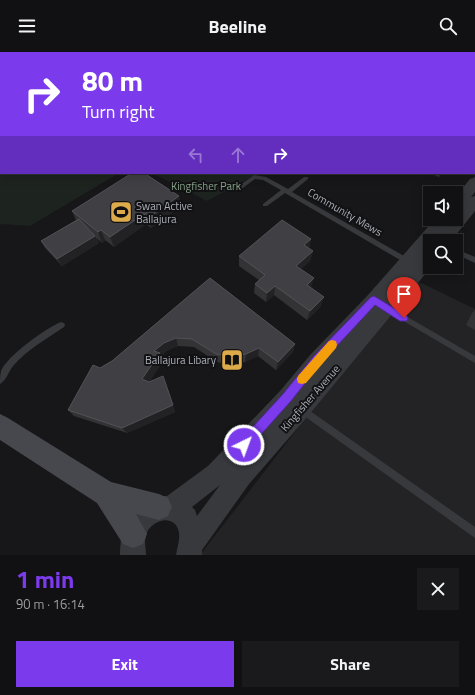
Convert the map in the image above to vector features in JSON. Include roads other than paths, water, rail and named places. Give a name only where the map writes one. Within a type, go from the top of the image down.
[{"type":"main road","points":[[0,426],[106,494],[165,508]]},
{"type":"main road","points":[[106,494],[133,544]]},
{"type":"street","name":"Kingfisher Avenue","points":[[463,204],[474,184]]},
{"type":"street","name":"Kingfisher Avenue","points":[[440,234],[446,226]]},
{"type":"street","name":"Kingfisher Avenue","points":[[191,548],[294,403],[423,256]]},
{"type":"street","name":"Kingfisher Avenue","points":[[133,544],[139,522],[148,512],[165,508],[216,474],[294,403]]},
{"type":"street","points":[[165,508],[179,511],[187,520],[192,532],[191,548]]},
{"type":"lane","name":"Community Mews","points":[[238,189],[254,177],[264,178],[286,191],[423,249]]},
{"type":"lane","points":[[265,205],[306,178]]},
{"type":"lane","points":[[463,254],[475,260]]},
{"type":"lane","points":[[380,304],[475,360]]},
{"type":"lane","points":[[0,380],[4,371],[24,350],[61,325]]},
{"type":"lane","points":[[294,403],[475,533]]},
{"type":"place","name":"Swan Active Ballajura","points":[[121,212]]},
{"type":"place","name":"Ballajura Libary","points":[[232,360]]},
{"type":"park label","name":"Kingfisher Park","points":[[206,186]]}]
